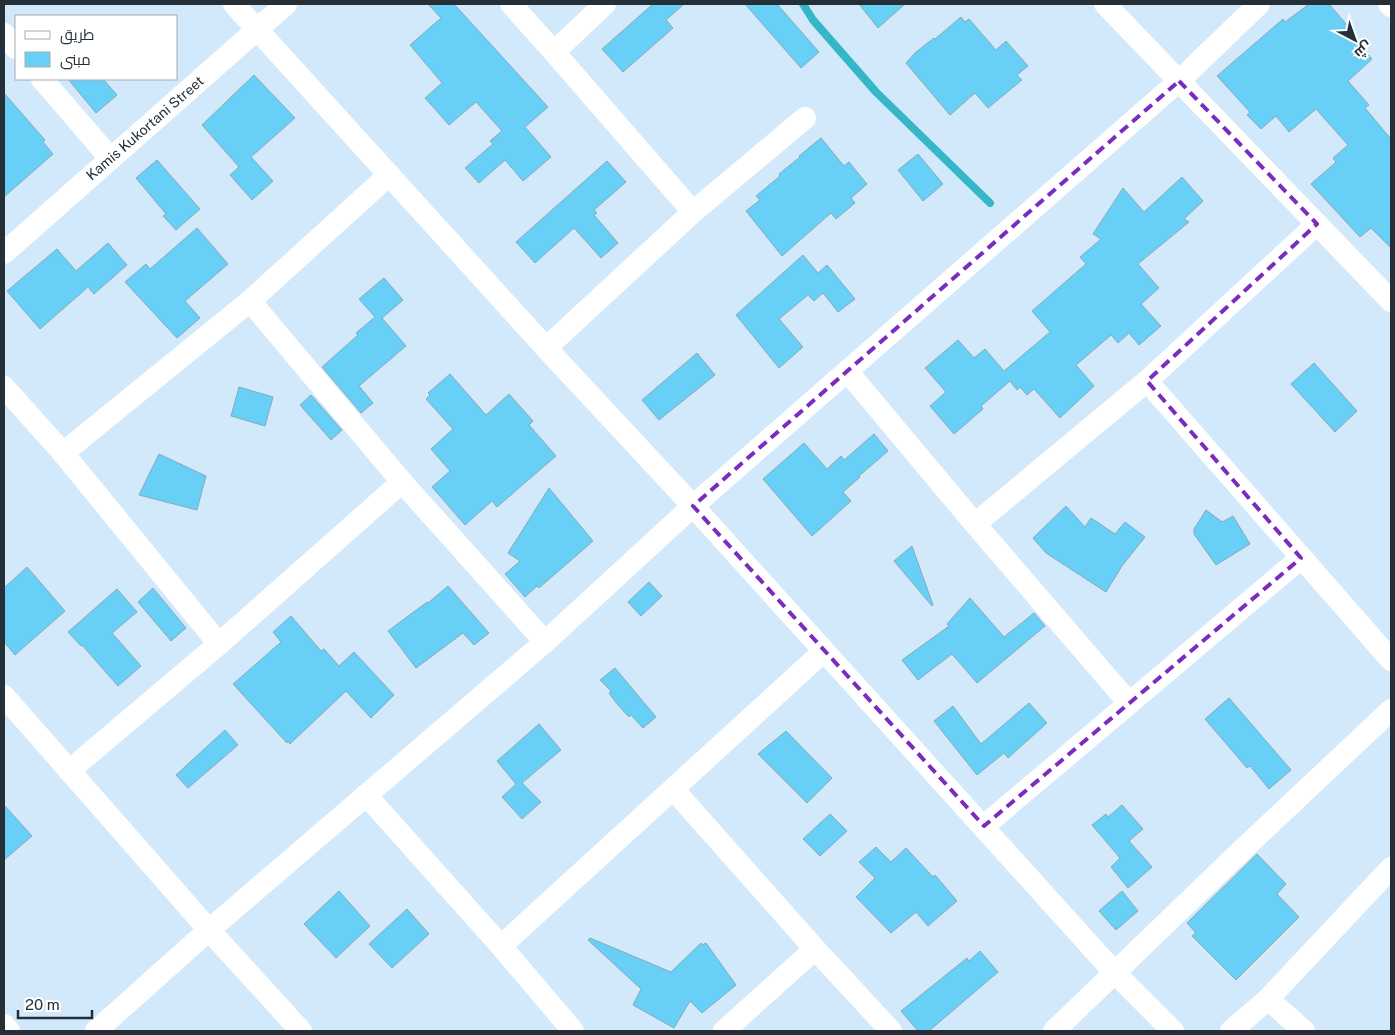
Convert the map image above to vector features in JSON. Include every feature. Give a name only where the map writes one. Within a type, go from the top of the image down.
[{"type":"street","points":[[234,4],[546,348],[693,506],[823,652],[984,826],[1114,973],[1173,1031]]},
{"type":"street","name":"Kamis Kukortani Street","points":[[4,253],[286,4]]},
{"type":"street","points":[[511,4],[693,212]]},
{"type":"street","points":[[554,52],[605,4]]},
{"type":"street","points":[[1105,4],[1391,301]]},
{"type":"street","points":[[96,1031],[210,930],[545,642],[693,506],[1179,81],[1259,4]]},
{"type":"street","points":[[4,34],[15,47]]},
{"type":"street","points":[[43,80],[110,158]]},
{"type":"street","points":[[546,348],[693,212],[805,118]]},
{"type":"street","points":[[63,454],[250,301],[389,175]]},
{"type":"street","points":[[974,524],[1147,381],[1318,224]]},
{"type":"street","points":[[250,301],[402,482],[545,642]]},
{"type":"street","points":[[848,371],[974,524],[1129,704]]},
{"type":"street","points":[[1147,381],[1391,660]]},
{"type":"street","points":[[4,387],[63,454],[219,644]]},
{"type":"street","points":[[69,771],[219,644],[402,482]]},
{"type":"street","points":[[984,826],[1301,558]]},
{"type":"street","points":[[501,946],[823,652]]},
{"type":"street","points":[[4,696],[301,1031]]},
{"type":"street","points":[[1054,1031],[1391,710]]},
{"type":"street","points":[[674,790],[815,949],[891,1031]]},
{"type":"street","points":[[366,795],[501,946],[573,1031]]},
{"type":"street","points":[[1231,1031],[1268,999],[1391,868]]},
{"type":"street","points":[[724,1031],[815,949]]},
{"type":"street","points":[[1268,999],[1304,1031]]},
{"type":"street","points":[[4,1025],[9,1031]]},
{"type":"highlighted area","points":[[1179,81],[1317,224],[1147,381],[1301,558],[984,826],[693,506]]},
{"type":"building","points":[[428,4],[454,4],[548,107],[525,127],[551,157],[523,181],[505,160],[479,183],[465,168],[493,144],[490,141],[502,131],[476,102],[449,125],[425,98],[442,83],[410,45],[441,18]]},
{"type":"building","points":[[653,4],[684,4],[666,20],[673,28],[623,72],[602,49]]},
{"type":"building","points":[[745,4],[777,4],[819,52],[801,68]]},
{"type":"building","points":[[859,4],[905,4],[878,28]]},
{"type":"building","points":[[1309,4],[1329,4],[1372,59],[1348,81],[1369,105],[1365,108],[1391,139],[1391,248],[1371,228],[1360,237],[1311,184],[1336,162],[1333,158],[1348,145],[1316,109],[1289,132],[1276,116],[1261,129],[1247,115],[1250,112],[1217,76],[1283,19],[1285,22]]},
{"type":"building","points":[[961,17],[965,22],[969,19],[996,50],[1006,41],[1028,66],[1017,75],[1022,80],[988,108],[975,93],[950,115],[906,63],[916,52]]},
{"type":"building","points":[[254,75],[295,118],[251,157],[273,181],[252,200],[230,175],[239,167],[202,125]]},
{"type":"building","points":[[69,80],[104,80],[117,95],[96,113]]},
{"type":"building","points":[[4,93],[45,140],[43,142],[53,154],[4,197]]},
{"type":"building","points":[[821,138],[844,166],[849,162],[867,184],[851,198],[855,203],[836,219],[831,213],[782,256],[746,211],[760,200],[756,196]]},
{"type":"building","points":[[918,154],[943,184],[923,201],[898,170]]},
{"type":"building","points":[[157,160],[200,209],[176,230],[163,216],[166,214],[136,178]]},
{"type":"building","points":[[607,161],[626,182],[594,210],[597,213],[594,215],[618,243],[601,258],[574,228],[535,263],[516,242]]},
{"type":"building","points":[[1182,177],[1203,201],[1184,219],[1189,222],[1138,264],[1159,288],[1141,304],[1161,326],[1139,345],[1129,333],[1118,343],[1111,335],[1076,365],[1094,386],[1060,418],[1034,389],[1027,395],[1020,387],[1017,390],[1010,381],[981,406],[983,409],[954,434],[930,406],[946,392],[925,368],[958,340],[974,358],[985,349],[1004,371],[1050,332],[1032,311],[1086,264],[1080,257],[1101,239],[1093,234],[1123,188],[1144,212]]},
{"type":"building","points":[[197,228],[228,264],[185,301],[200,318],[177,338],[125,282],[146,264],[150,269]]},
{"type":"building","points":[[108,243],[127,265],[94,294],[88,287],[40,329],[7,291],[57,249],[76,271]]},
{"type":"building","points":[[803,255],[818,273],[827,265],[855,299],[838,312],[823,293],[814,301],[808,295],[779,319],[803,347],[779,368],[736,315]]},
{"type":"building","points":[[384,278],[403,300],[382,318],[406,346],[359,386],[373,403],[361,413],[322,367],[375,317],[359,299]]},
{"type":"building","points":[[697,353],[715,375],[659,420],[642,400]]},
{"type":"building","points":[[1314,363],[1357,411],[1335,432],[1291,384]]},
{"type":"building","points":[[450,374],[486,415],[509,394],[533,421],[529,425],[556,456],[497,507],[492,501],[465,525],[432,487],[450,471],[431,449],[453,429],[426,399],[430,395],[428,393]]},
{"type":"building","points":[[239,387],[273,397],[265,426],[231,416]]},
{"type":"building","points":[[311,395],[342,430],[331,440],[300,405]]},
{"type":"building","points":[[874,434],[888,451],[843,492],[851,501],[812,536],[763,479],[804,443],[827,469],[841,456],[844,460]]},
{"type":"building","points":[[159,454],[206,476],[197,510],[139,495]]},
{"type":"building","points":[[549,488],[593,541],[539,588],[537,586],[525,597],[505,574],[520,561],[508,553]]},
{"type":"building","points":[[1066,506],[1085,527],[1091,518],[1115,534],[1125,522],[1145,537],[1122,566],[1106,592],[1046,553],[1033,538]]},
{"type":"building","points":[[1206,510],[1222,522],[1233,516],[1250,544],[1216,565],[1194,534],[1194,529]]},
{"type":"building","points":[[912,546],[933,605],[932,606],[894,561]]},
{"type":"building","points":[[27,567],[65,611],[15,655],[4,642],[4,588]]},
{"type":"building","points":[[649,582],[662,596],[641,616],[628,602]]},
{"type":"building","points":[[448,586],[489,633],[474,645],[463,633],[416,668],[388,631],[428,603]]},
{"type":"building","points":[[153,588],[186,628],[171,641],[138,602]]},
{"type":"building","points":[[117,589],[137,612],[112,633],[141,666],[118,686],[68,632]]},
{"type":"building","points":[[970,598],[1004,637],[1034,613],[1045,626],[977,683],[952,654],[918,680],[902,660],[949,626],[947,624]]},
{"type":"building","points":[[291,616],[321,651],[324,649],[339,666],[354,652],[394,695],[371,718],[346,691],[290,744],[288,741],[287,743],[233,684],[281,642],[273,632]]},
{"type":"building","points":[[615,668],[656,717],[643,728],[617,704],[609,693],[611,691],[600,680]]},
{"type":"building","points":[[1229,698],[1291,770],[1269,789],[1250,766],[1247,768],[1205,719]]},
{"type":"building","points":[[1029,703],[1047,723],[1008,758],[1004,753],[977,775],[934,721],[953,706],[981,744]]},
{"type":"building","points":[[539,724],[561,750],[522,783],[541,802],[522,819],[502,797],[516,784],[497,761]]},
{"type":"building","points":[[225,730],[238,745],[188,788],[176,775]]},
{"type":"building","points":[[786,731],[832,778],[807,803],[758,754]]},
{"type":"building","points":[[4,805],[32,836],[4,860]]},
{"type":"building","points":[[1122,805],[1143,829],[1129,841],[1152,867],[1128,888],[1111,867],[1120,858],[1092,825],[1106,814],[1108,817]]},
{"type":"building","points":[[830,814],[847,831],[820,856],[803,839]]},
{"type":"building","points":[[876,847],[891,862],[906,848],[933,877],[935,875],[957,901],[928,926],[916,912],[891,933],[856,897],[875,878],[859,862]]},
{"type":"building","points":[[1257,854],[1286,884],[1277,894],[1299,917],[1236,980],[1192,936],[1196,933],[1187,923]]},
{"type":"building","points":[[339,891],[370,926],[336,958],[304,924]]},
{"type":"building","points":[[1122,891],[1138,911],[1116,930],[1099,911]]},
{"type":"building","points":[[407,909],[429,934],[392,968],[369,944]]},
{"type":"building","points":[[590,938],[671,972],[701,943],[702,945],[706,943],[736,985],[702,1013],[690,1001],[674,1028],[633,1005],[641,989],[588,940]]},
{"type":"building","points":[[980,951],[998,972],[929,1031],[918,1031],[901,1011],[967,958],[969,961]]},
{"type":"waterway","points":[[803,4],[813,20],[876,92],[990,203]]}]
